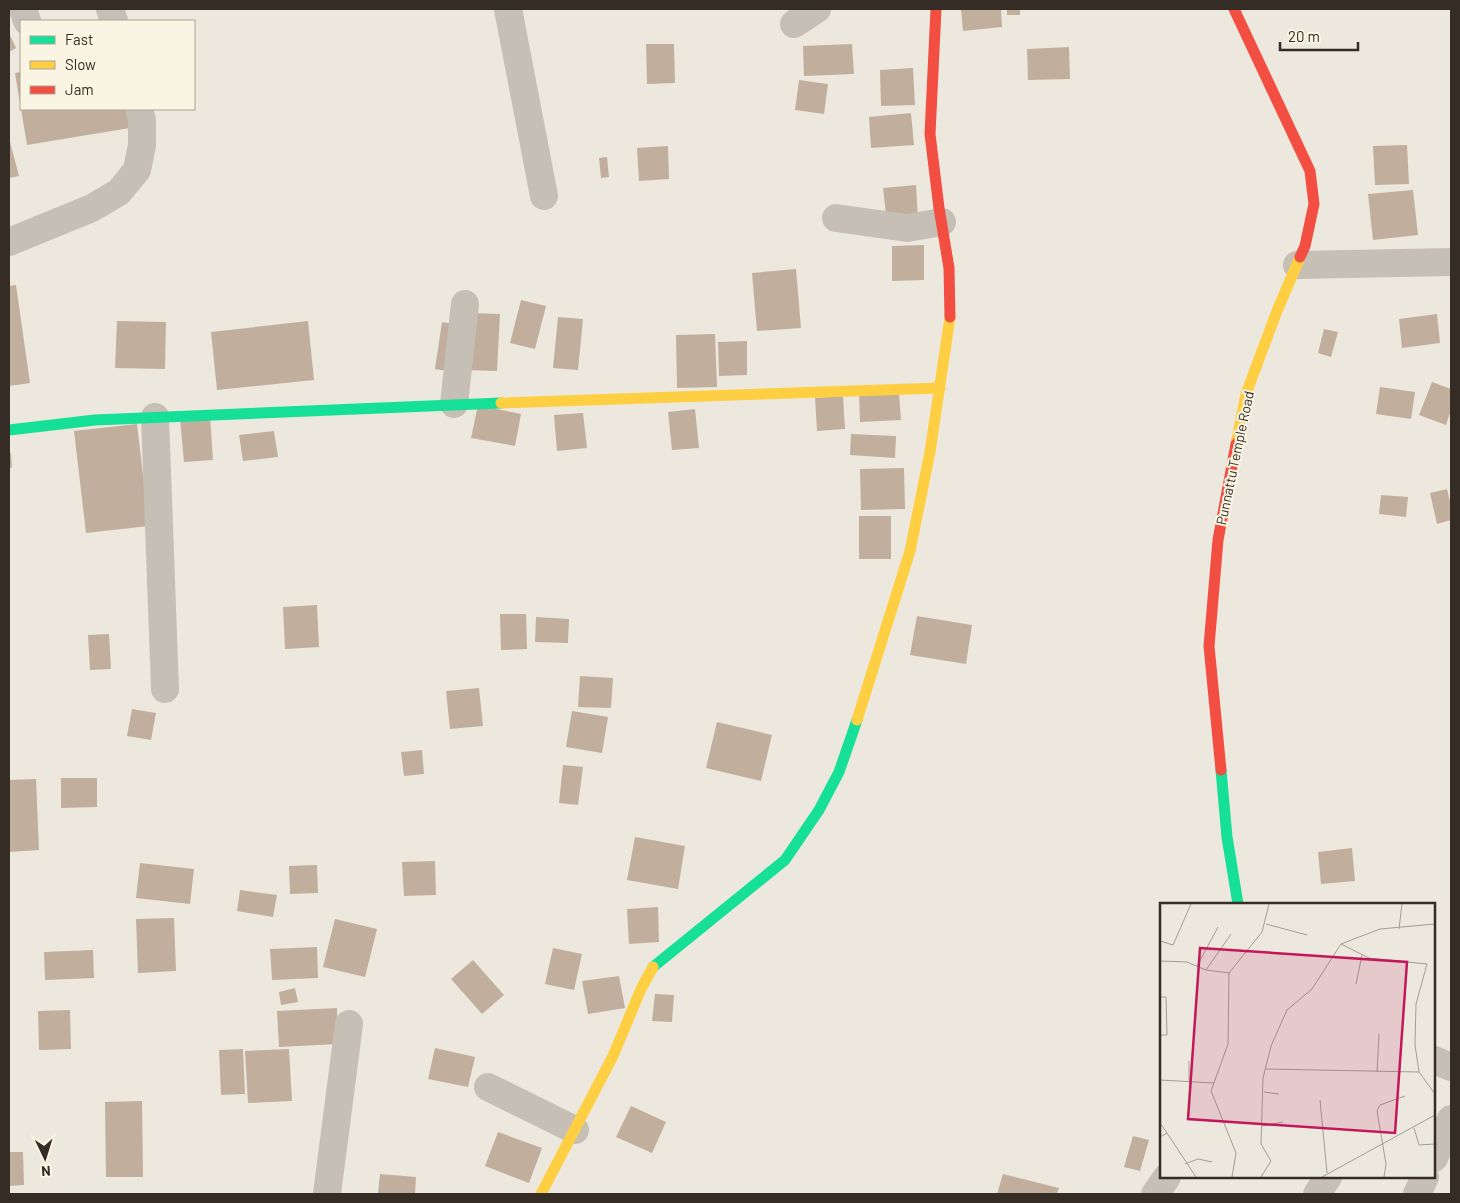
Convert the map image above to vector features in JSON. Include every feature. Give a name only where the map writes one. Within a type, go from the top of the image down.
[{"type":"street","points":[[508,9],[544,196]]},
{"type":"street","points":[[794,24],[816,9]]},
{"type":"street","points":[[541,1194],[614,1056],[641,989],[654,966],[785,860],[820,810],[839,772],[876,666],[910,551],[930,452],[950,322],[949,268],[930,134],[936,9]]},
{"type":"street","name":"Punnattu Temple Road","points":[[1234,9],[1310,171],[1314,204],[1305,246],[1277,311],[1246,394],[1218,540],[1209,646],[1227,837],[1238,903]]},
{"type":"street","points":[[9,242],[92,208],[119,192],[137,170],[142,145],[142,120],[139,110]]},
{"type":"street","points":[[836,218],[908,228],[942,222]]},
{"type":"street","points":[[1297,265],[1451,262]]},
{"type":"street","points":[[454,404],[465,304]]},
{"type":"street","points":[[9,430],[95,420],[155,417],[454,404],[940,388]]},
{"type":"street","points":[[155,417],[165,689]]},
{"type":"street","points":[[327,1194],[349,1024]]},
{"type":"street","points":[[1435,1060],[1451,1067]]},
{"type":"street","points":[[488,1087],[575,1130]]},
{"type":"street","points":[[1435,1156],[1451,1118]]},
{"type":"street","points":[[1155,1194],[1166,1178]]},
{"type":"street","points":[[1317,1194],[1327,1178]]},
{"type":"street","points":[[1417,1194],[1425,1178]]},
{"type":"building","points":[[961,9],[1001,9],[1002,27],[963,31]]},
{"type":"building","points":[[1007,9],[1020,9],[1020,15],[1007,15]]},
{"type":"building","points":[[9,33],[16,48],[9,52]]},
{"type":"building","points":[[646,44],[674,44],[675,83],[647,84]]},
{"type":"building","points":[[852,44],[854,74],[804,76],[803,46]]},
{"type":"building","points":[[1069,47],[1070,79],[1028,80],[1027,49]]},
{"type":"building","points":[[913,68],[915,105],[881,106],[880,70]]},
{"type":"building","points":[[20,72],[20,103],[15,73]]},
{"type":"building","points":[[799,80],[828,84],[824,114],[795,110]]},
{"type":"building","points":[[21,110],[127,110],[130,128],[27,145]]},
{"type":"building","points":[[911,113],[914,145],[871,148],[869,117]]},
{"type":"building","points":[[9,138],[19,176],[9,178]]},
{"type":"building","points":[[1407,145],[1409,184],[1375,185],[1373,146]]},
{"type":"building","points":[[668,146],[669,179],[639,181],[637,148]]},
{"type":"building","points":[[607,157],[609,177],[601,178],[599,158]]},
{"type":"building","points":[[916,185],[918,220],[887,223],[883,188]]},
{"type":"building","points":[[1413,190],[1418,235],[1373,240],[1368,194]]},
{"type":"building","points":[[924,245],[924,280],[892,281],[892,246]]},
{"type":"building","points":[[796,269],[801,328],[757,331],[752,273]]},
{"type":"building","points":[[16,285],[30,383],[9,386],[9,286]]},
{"type":"building","points":[[521,300],[546,306],[535,349],[510,343]]},
{"type":"building","points":[[469,313],[500,314],[497,371],[466,370]]},
{"type":"building","points":[[1437,314],[1440,343],[1402,348],[1399,319]]},
{"type":"building","points":[[558,317],[583,319],[578,370],[553,368]]},
{"type":"building","points":[[117,321],[166,322],[165,369],[115,368]]},
{"type":"building","points":[[308,321],[314,380],[217,390],[211,332]]},
{"type":"building","points":[[442,322],[460,325],[452,372],[435,369]]},
{"type":"building","points":[[1324,329],[1338,332],[1331,357],[1318,353]]},
{"type":"building","points":[[715,334],[717,387],[677,388],[676,335]]},
{"type":"building","points":[[747,341],[747,375],[719,376],[718,342]]},
{"type":"building","points":[[1432,382],[1451,389],[1451,410],[1446,425],[1419,415]]},
{"type":"building","points":[[1380,387],[1415,392],[1411,419],[1376,414]]},
{"type":"building","points":[[899,392],[901,420],[860,422],[859,394]]},
{"type":"building","points":[[843,396],[845,429],[817,431],[815,398]]},
{"type":"building","points":[[478,405],[521,414],[515,446],[471,438]]},
{"type":"building","points":[[695,409],[699,448],[672,450],[668,412]]},
{"type":"building","points":[[583,413],[587,448],[557,451],[554,415]]},
{"type":"building","points":[[210,416],[213,460],[184,462],[180,419]]},
{"type":"building","points":[[137,424],[149,526],[86,533],[74,431]]},
{"type":"building","points":[[274,431],[278,457],[243,461],[239,435]]},
{"type":"building","points":[[851,434],[896,436],[895,458],[850,455]]},
{"type":"building","points":[[9,453],[11,453],[12,467],[9,469]]},
{"type":"building","points":[[904,468],[905,509],[861,510],[860,469]]},
{"type":"building","points":[[1447,489],[1451,506],[1451,520],[1437,524],[1430,493]]},
{"type":"building","points":[[1381,495],[1408,497],[1406,517],[1379,514]]},
{"type":"building","points":[[859,516],[891,516],[891,559],[859,559]]},
{"type":"building","points":[[317,605],[319,647],[285,649],[283,607]]},
{"type":"building","points":[[500,614],[526,614],[527,649],[501,650]]},
{"type":"building","points":[[917,616],[972,625],[966,664],[910,655]]},
{"type":"building","points":[[536,617],[569,619],[568,643],[535,642]]},
{"type":"building","points":[[109,634],[111,669],[90,670],[88,635]]},
{"type":"building","points":[[580,676],[613,678],[611,708],[578,707]]},
{"type":"building","points":[[479,688],[483,726],[450,729],[446,691]]},
{"type":"building","points":[[132,709],[156,713],[151,740],[127,736]]},
{"type":"building","points":[[572,711],[608,717],[602,753],[566,747]]},
{"type":"building","points":[[717,722],[772,735],[761,781],[706,768]]},
{"type":"building","points":[[422,750],[424,774],[404,776],[401,752]]},
{"type":"building","points":[[563,765],[583,767],[578,805],[559,803]]},
{"type":"building","points":[[61,778],[97,778],[97,807],[61,808]]},
{"type":"building","points":[[36,779],[39,850],[9,852],[9,780]]},
{"type":"building","points":[[635,837],[685,846],[678,889],[627,880]]},
{"type":"building","points":[[1352,848],[1355,881],[1321,884],[1318,852]]},
{"type":"building","points":[[435,861],[436,895],[404,896],[402,862]]},
{"type":"building","points":[[140,863],[194,869],[190,904],[136,898]]},
{"type":"building","points":[[317,865],[318,893],[290,894],[289,866]]},
{"type":"building","points":[[240,890],[277,895],[273,917],[237,911]]},
{"type":"building","points":[[658,907],[659,942],[629,944],[627,909]]},
{"type":"building","points":[[174,918],[176,971],[138,973],[136,919]]},
{"type":"building","points":[[335,919],[377,929],[365,977],[323,967]]},
{"type":"building","points":[[317,947],[318,978],[272,980],[270,949]]},
{"type":"building","points":[[553,948],[582,954],[574,990],[545,984]]},
{"type":"building","points":[[93,950],[94,978],[45,980],[44,952]]},
{"type":"building","points":[[473,960],[504,995],[482,1014],[451,979]]},
{"type":"building","points":[[619,976],[625,1008],[588,1014],[582,981]]},
{"type":"building","points":[[295,988],[298,1002],[281,1005],[279,992]]},
{"type":"building","points":[[655,994],[674,995],[672,1022],[652,1021]]},
{"type":"building","points":[[337,1008],[338,1044],[279,1047],[277,1011]]},
{"type":"building","points":[[70,1010],[71,1049],[39,1050],[38,1011]]},
{"type":"building","points":[[435,1048],[475,1057],[468,1087],[428,1079]]},
{"type":"building","points":[[243,1049],[245,1094],[221,1095],[219,1050]]},
{"type":"building","points":[[289,1049],[292,1101],[248,1103],[245,1051]]},
{"type":"building","points":[[142,1101],[143,1177],[106,1177],[105,1102]]},
{"type":"building","points":[[631,1106],[666,1122],[652,1153],[616,1137]]},
{"type":"building","points":[[498,1132],[542,1148],[529,1183],[485,1166]]},
{"type":"building","points":[[1133,1136],[1149,1140],[1140,1171],[1124,1167]]},
{"type":"building","points":[[9,1152],[23,1152],[24,1185],[9,1186]]},
{"type":"building","points":[[380,1174],[416,1177],[415,1194],[378,1194]]},
{"type":"building","points":[[1003,1174],[1059,1188],[1057,1194],[997,1194]]},
{"type":"traffic: fast","points":[[9,430],[95,420],[501,403]]},
{"type":"traffic: fast","points":[[653,967],[785,860],[819,810],[839,772],[857,720]]},
{"type":"traffic: fast","points":[[1221,770],[1227,837],[1238,903]]},
{"type":"traffic: slow","points":[[1236,444],[1246,394],[1277,311],[1300,257]]},
{"type":"traffic: slow","points":[[857,720],[910,551],[930,452],[950,317]]},
{"type":"traffic: slow","points":[[501,403],[940,388]]},
{"type":"traffic: slow","points":[[541,1194],[613,1056],[641,989],[653,967]]},
{"type":"traffic: jam","points":[[936,9],[930,134],[949,268],[950,317]]},
{"type":"traffic: jam","points":[[1234,9],[1310,171],[1314,204],[1305,246],[1300,257]]},
{"type":"traffic: jam","points":[[1221,770],[1209,646],[1218,540],[1236,444]]}]
